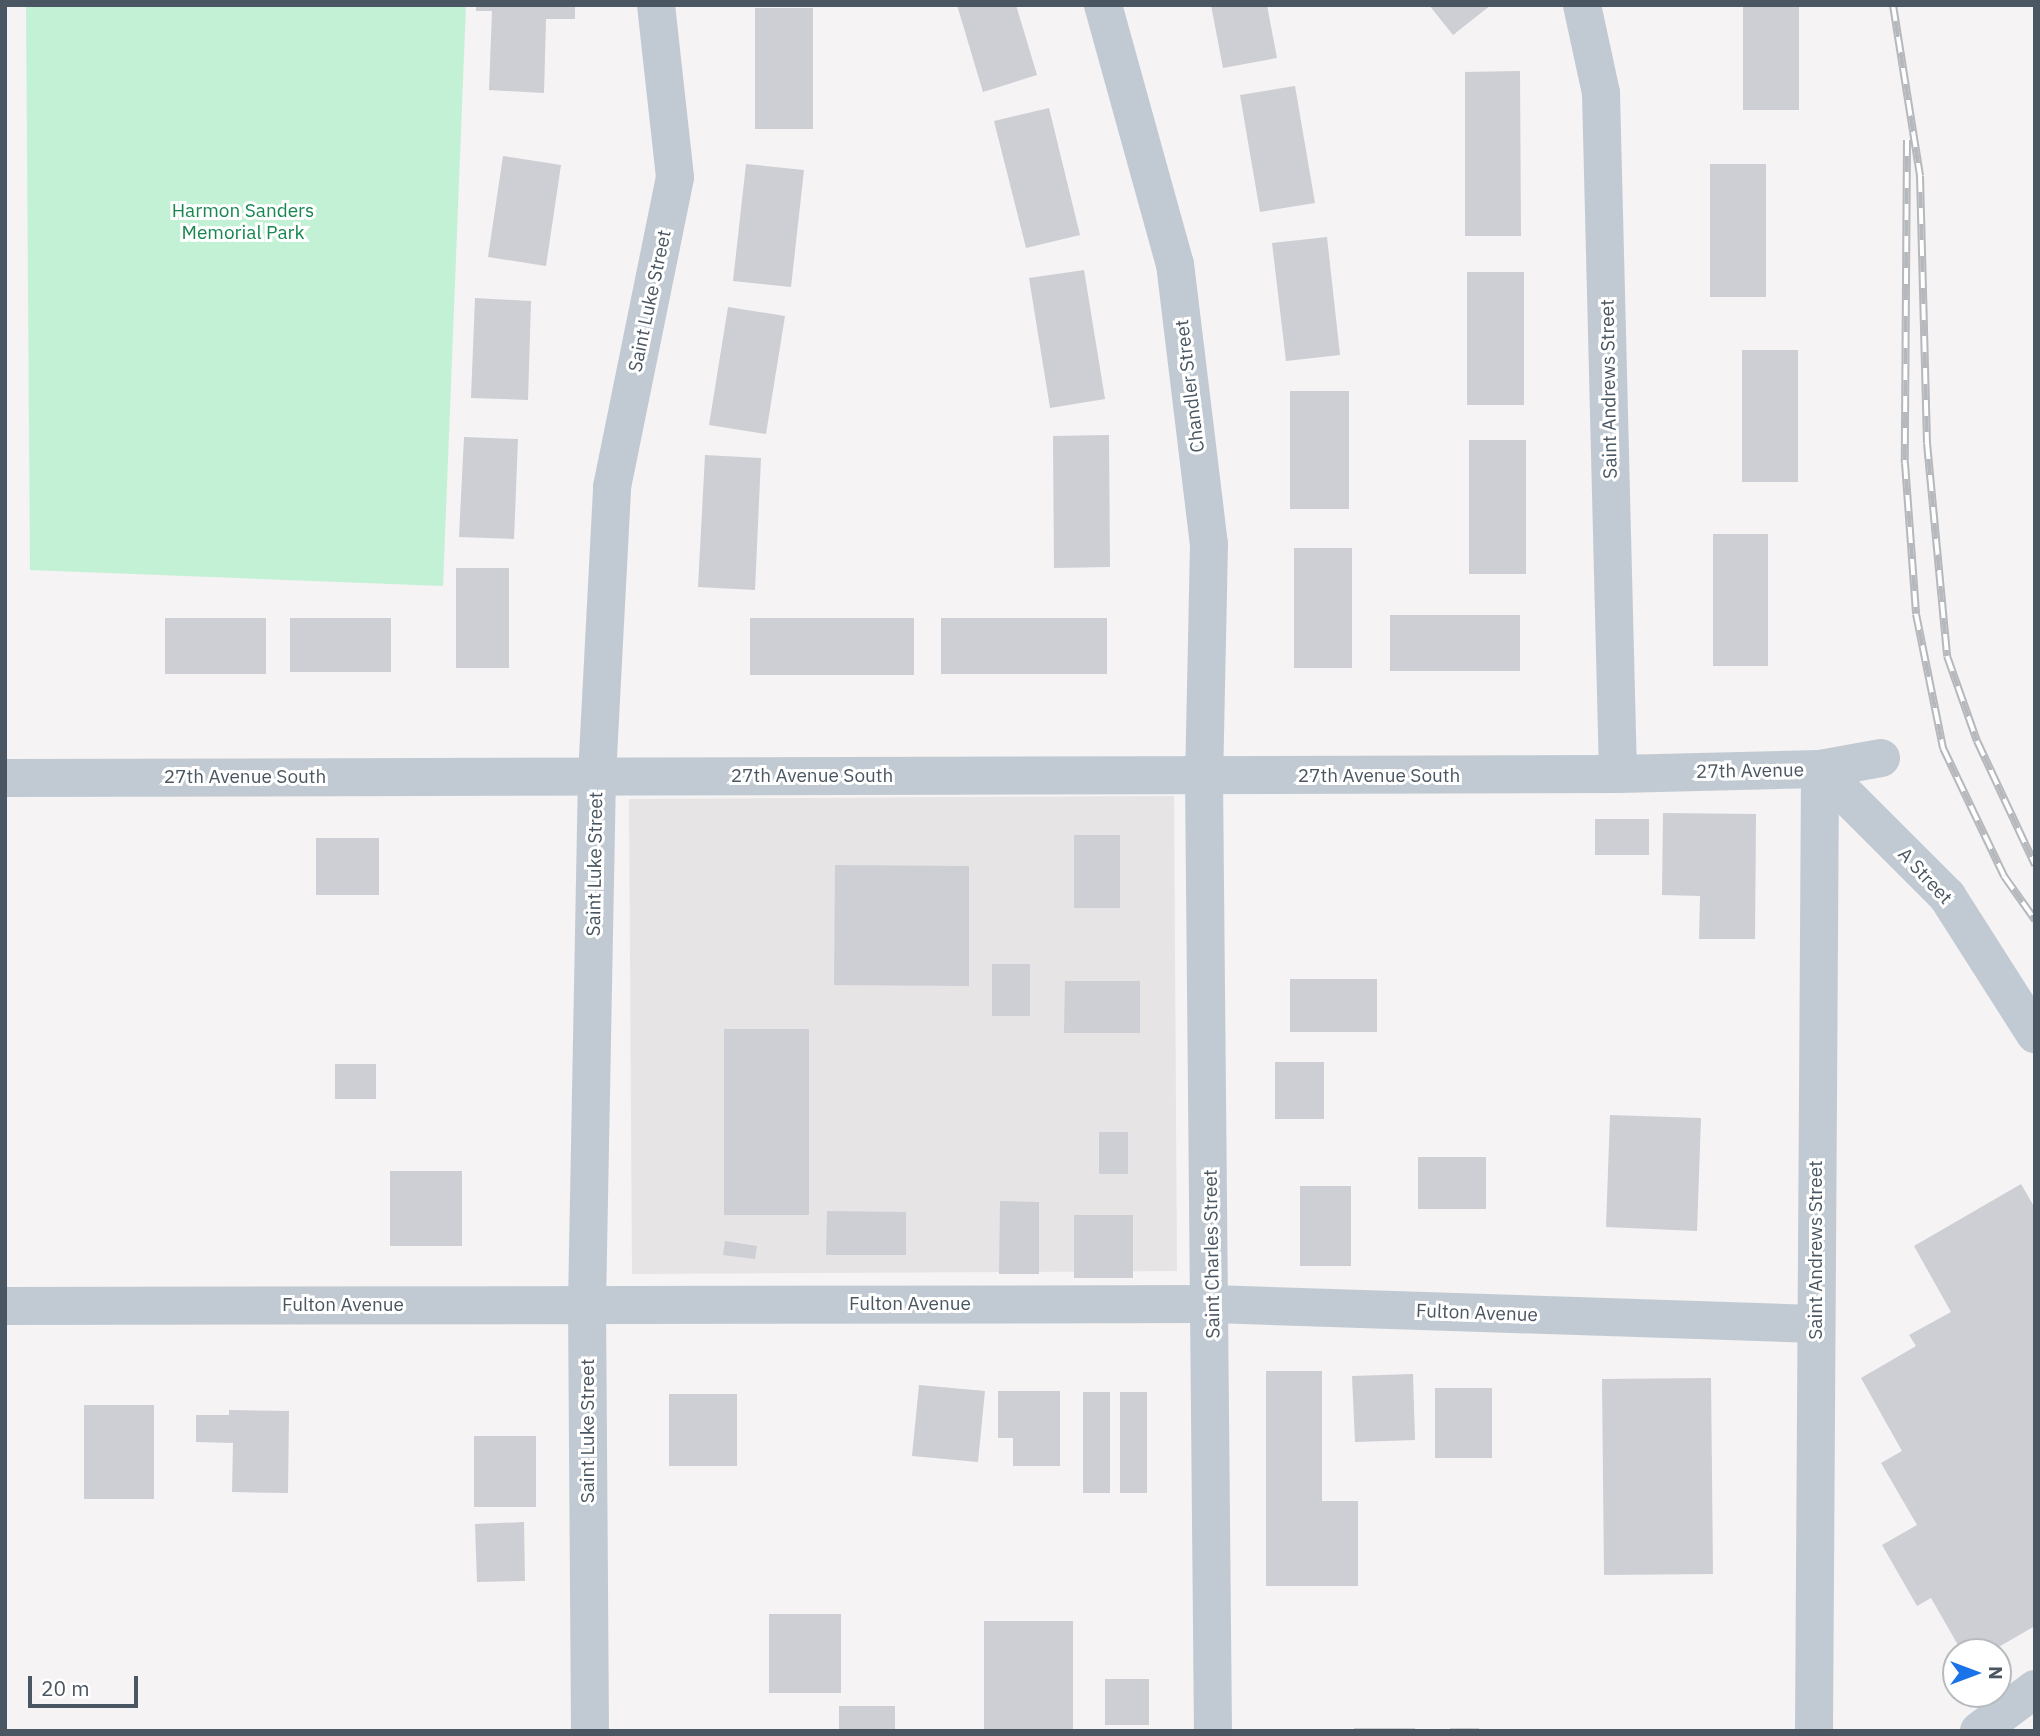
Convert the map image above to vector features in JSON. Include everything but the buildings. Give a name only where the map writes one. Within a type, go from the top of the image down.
[{"type":"street","name":"Saint Luke Street","points":[[590,1731],[587,1305],[597,776],[612,486],[675,177],[656,5]]},
{"type":"street","name":"Chandler Street","points":[[1102,5],[1175,264],[1209,544],[1204,777]]},
{"type":"street","name":"Saint Andrews Street","points":[[1582,5],[1601,93],[1618,774]]},
{"type":"street","name":"27th Avenue","points":[[1618,774],[1819,769],[1881,758]]},
{"type":"street","name":"Saint Andrews Street","points":[[1814,1731],[1819,769]]},
{"type":"street","name":"A Street","points":[[1819,769],[1947,896],[2035,1034]]},
{"type":"street","name":"27th Avenue South","points":[[5,778],[1618,774]]},
{"type":"street","name":"Saint Charles Street","points":[[1204,777],[1213,1304],[1213,1731]]},
{"type":"street","name":"Fulton Avenue","points":[[5,1306],[1213,1304],[1815,1324]]},
{"type":"street","points":[[1979,1731],[2035,1689]]},
{"type":"shaded area","points":[[1174,796],[1177,1271],[632,1274],[629,799]]},
{"type":"green space","name":"Harmon Sanders Memorial Park","points":[[26,5],[466,5],[443,586],[30,570]]},
{"type":"railway","points":[[1893,5],[1920,176],[1927,443],[1947,656],[1977,741],[2035,865]]},
{"type":"railway","points":[[1907,140],[1905,463],[1916,614],[1943,748],[2004,876],[2035,920]]}]
